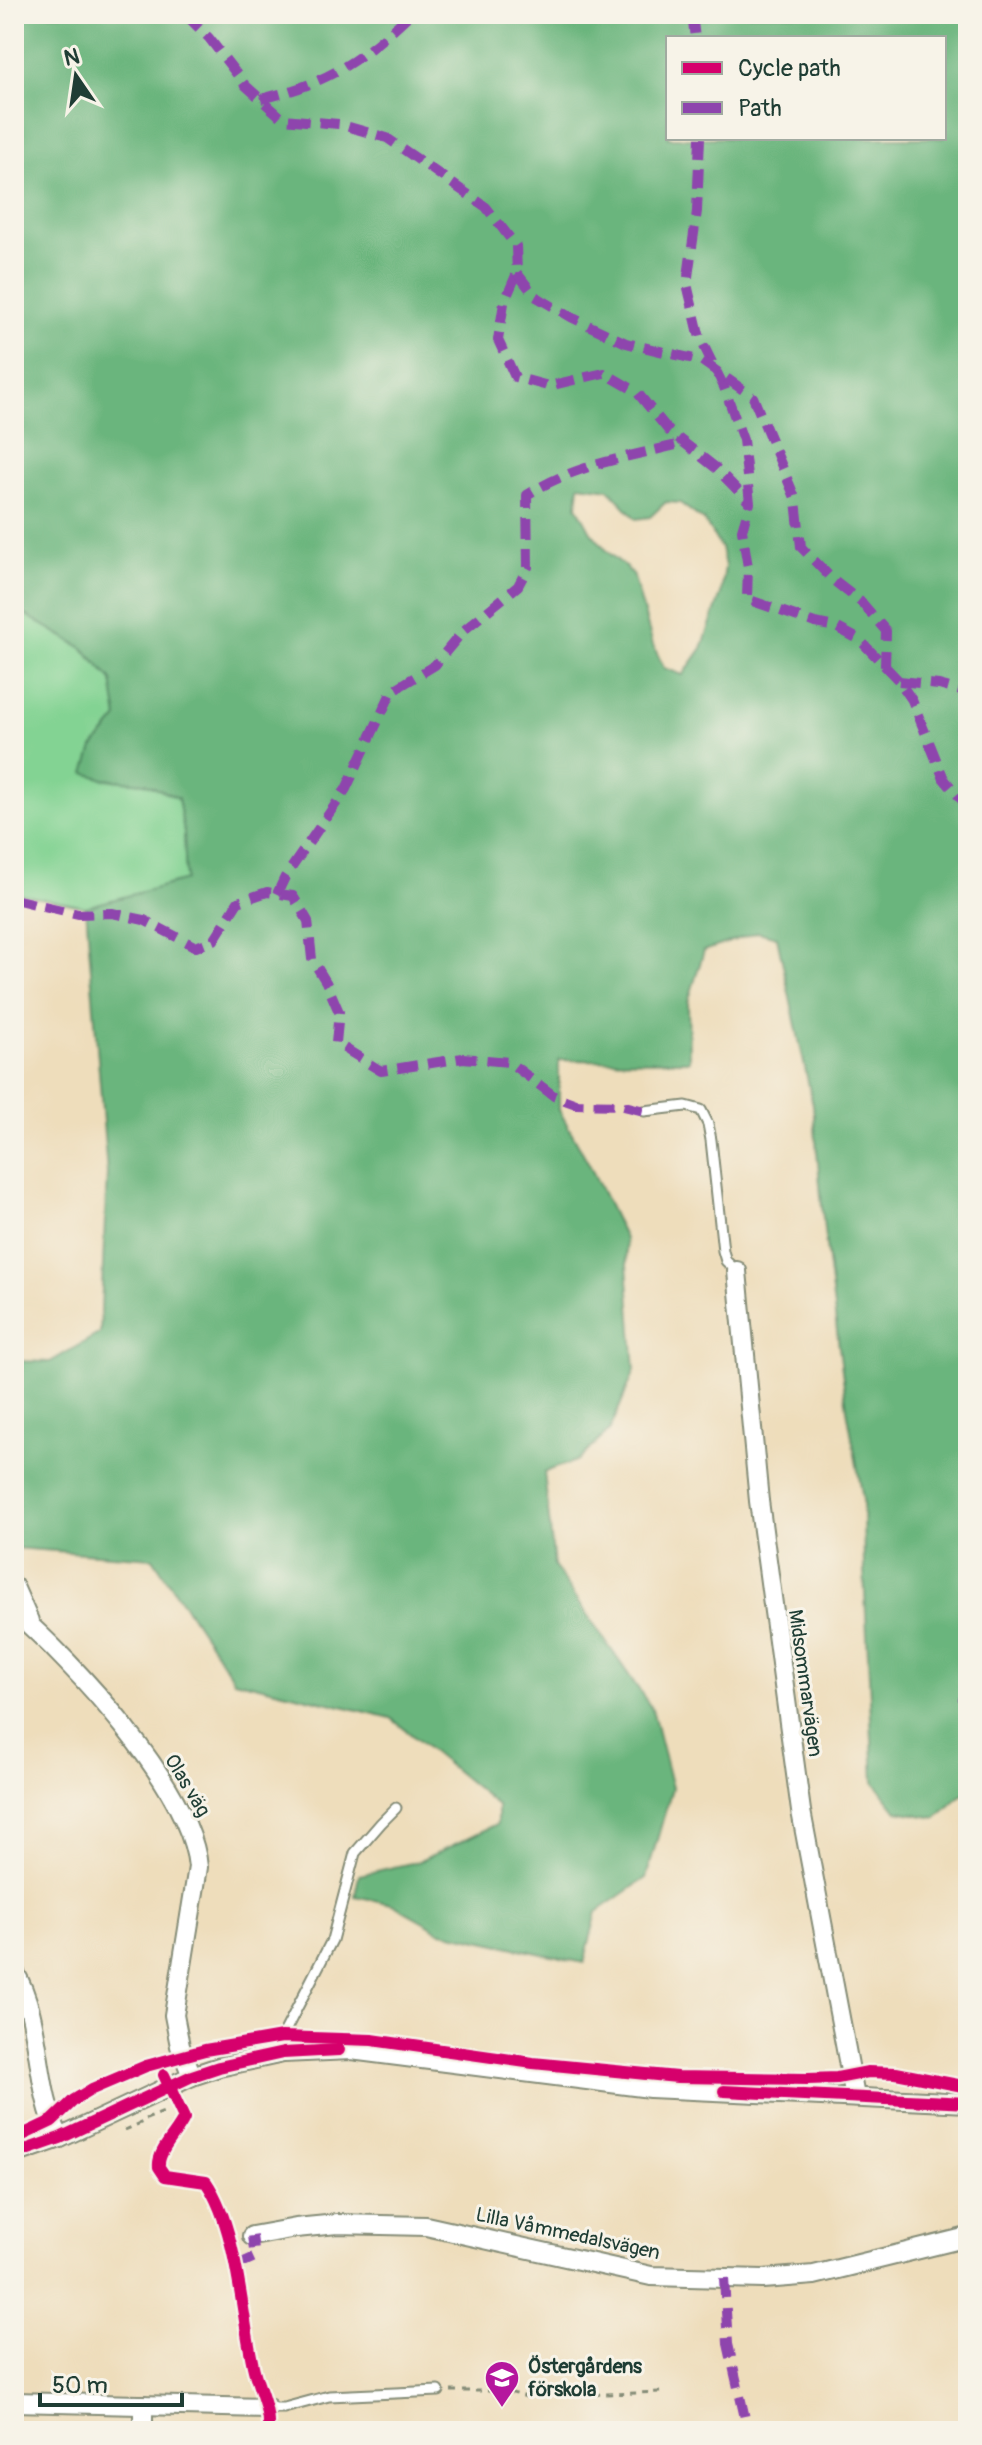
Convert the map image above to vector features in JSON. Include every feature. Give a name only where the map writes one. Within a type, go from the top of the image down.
[{"type":"street","name":"Midsommarvägen","points":[[737,1271],[759,1501],[801,1811],[855,2097]]},
{"type":"street","points":[[14,1587],[32,1626]]},
{"type":"street","name":"Olas väg","points":[[14,1611],[89,1684],[134,1739],[189,1827],[197,1850],[198,1867],[174,2015],[180,2046],[192,2076]]},
{"type":"street","points":[[14,1971],[31,2008],[48,2111],[60,2138]]},
{"type":"street","points":[[14,2154],[60,2138],[192,2076],[283,2053],[351,2050],[650,2088],[968,2103]]},
{"type":"street","name":"Lilla Våmmedalsvägen","points":[[252,2236],[337,2224],[426,2226],[651,2276],[763,2279],[814,2275],[968,2237]]},
{"type":"street","points":[[14,2402],[268,2408]]},
{"type":"street","points":[[143,2405],[143,2431]]},
{"type":"lane","points":[[644,1111],[686,1106],[701,1110],[711,1140],[723,1251],[726,1261],[737,1271]]},
{"type":"lane","points":[[283,2053],[282,2037],[332,1940],[355,1853],[396,1808]]},
{"type":"lane","points":[[268,2408],[284,2408],[329,2396],[439,2391]]},
{"type":"path","points":[[439,2391],[505,2391],[527,2397],[662,2392]]},
{"type":"green space","points":[[14,14],[968,14],[968,1792],[937,1818],[897,1811],[874,1782],[863,1499],[847,1409],[824,1230],[813,1105],[777,937],[758,932],[704,951],[688,1002],[689,1061],[559,1060],[559,1110],[625,1239],[635,1370],[610,1430],[579,1460],[544,1472],[554,1566],[652,1709],[672,1788],[646,1878],[597,1912],[584,1963],[442,1932],[392,1904],[355,1896],[359,1875],[420,1861],[497,1824],[497,1805],[391,1718],[234,1680],[153,1558],[14,1548],[14,1361],[50,1362],[100,1333],[107,1173],[86,907],[186,880],[184,832],[178,798],[145,783],[104,779],[85,773],[93,748],[118,718],[112,680],[83,648],[14,608]],"holes":[[[579,485],[609,489],[636,519],[650,517],[666,502],[680,503],[704,521],[721,548],[725,566],[721,594],[702,648],[683,675],[664,668],[653,645],[633,574],[591,532],[577,506]]]},
{"type":"green space","points":[[14,608],[82,648],[112,680],[118,718],[93,748],[104,779],[145,783],[178,798],[184,832],[186,881],[86,907],[14,893]]},
{"type":"marked path","points":[[185,14],[209,38],[245,85],[283,119],[339,124],[387,138],[486,207],[516,246],[517,273],[504,303],[498,340],[515,377],[548,386],[604,373],[636,391],[669,431],[716,468],[750,503]]},
{"type":"marked path","points":[[261,99],[306,86],[342,68],[375,45],[410,14]]},
{"type":"marked path","points":[[692,14],[695,36]]},
{"type":"marked path","points":[[700,140],[697,211],[687,284],[700,338],[724,387],[743,440],[750,503],[742,530],[748,567],[747,599],[815,623],[836,627],[860,640],[899,681],[912,700],[944,779],[968,807]]},
{"type":"marked path","points":[[517,273],[535,296],[571,317],[626,343],[702,361],[753,397],[796,500],[801,547],[833,580],[862,603],[886,631],[885,667]]},
{"type":"marked path","points":[[277,894],[285,877],[346,789],[392,691],[435,665],[463,631],[518,586],[528,567],[527,495],[545,484],[584,469],[684,443]]},
{"type":"marked path","points":[[899,681],[939,685],[968,693]]},
{"type":"marked path","points":[[14,899],[78,914],[112,913],[144,920],[196,947],[214,940],[238,902],[267,892],[293,896],[308,921],[312,959],[339,1012],[336,1043],[381,1071],[463,1058],[509,1062],[554,1096],[576,1104],[620,1105],[644,1111]]},
{"type":"marked path","points":[[968,1698],[963,1700],[968,1721]]},
{"type":"marked path","points":[[235,2266],[255,2257],[252,2236]]},
{"type":"marked path","points":[[724,2278],[728,2344],[748,2431]]},
{"type":"cycle path","points":[[14,2139],[52,2121],[74,2100],[92,2089],[146,2066],[205,2050],[282,2037],[372,2040],[533,2063],[677,2077],[808,2079],[868,2072],[896,2073],[968,2087]]},
{"type":"cycle path","points":[[14,2154],[60,2138],[192,2076],[219,2067],[283,2053],[339,2050]]},
{"type":"cycle path","points":[[164,2075],[184,2118],[164,2149],[159,2167],[165,2176],[206,2182],[225,2222],[237,2271],[253,2366],[267,2414],[268,2431]]},
{"type":"cycle path","points":[[724,2091],[968,2103]]},
{"type":"place","name":"Östergårdens förskola","points":[[502,2409]]}]
